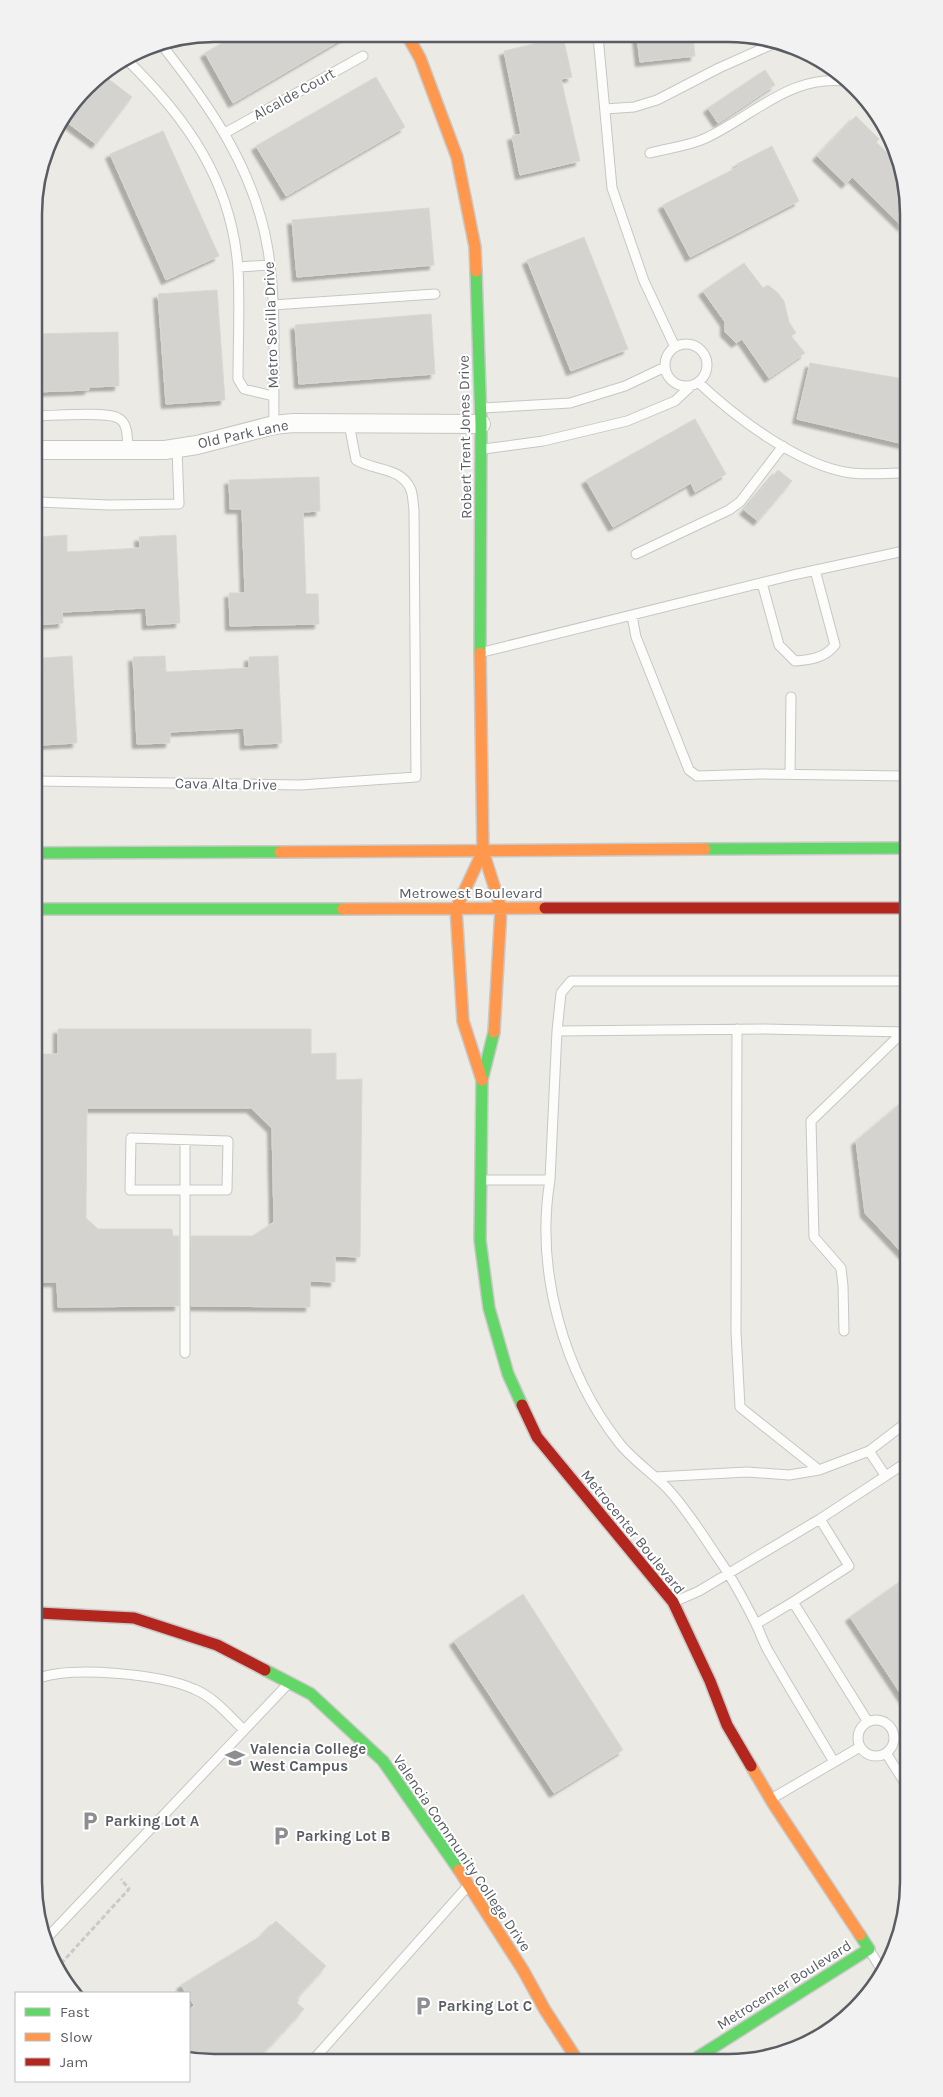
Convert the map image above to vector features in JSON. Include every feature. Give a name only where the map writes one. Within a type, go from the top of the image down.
[{"type":"street","name":"Robert Trent Jones Drive","points":[[412,43],[420,58],[456,157],[474,247],[481,416],[480,653],[483,851],[501,908]]},
{"type":"street","name":"Old Park Lane","points":[[43,450],[177,448],[197,445],[274,425],[293,423],[349,424],[481,416]]},
{"type":"street","points":[[43,853],[900,848]]},
{"type":"street","name":"Robert Trent Jones Drive","points":[[456,909],[483,851]]},
{"type":"street","name":"Metrocenter Boulevard","points":[[501,908],[496,1025],[482,1080],[480,1240],[488,1304],[508,1374],[537,1437],[673,1602],[710,1681],[727,1725],[771,1799],[869,1948],[703,2054]]},
{"type":"street","name":"Metrowest Boulevard","points":[[43,909],[900,908]]},
{"type":"street","name":"Metrocenter Boulevard","points":[[456,909],[462,1021],[482,1080]]},
{"type":"street","name":"Valencia Community College Drive","points":[[42,1613],[134,1618],[217,1645],[312,1694],[383,1761],[469,1885],[523,1970],[544,2010],[574,2054]]},
{"type":"street","name":"Valencia Community College Drive","points":[[544,2010],[552,2041]]},
{"type":"lane","points":[[599,42],[612,188],[644,281],[675,348]]},
{"type":"lane","points":[[605,109],[634,107],[657,100],[719,68],[766,47]]},
{"type":"lane","name":"Metro Sevilla Drive","points":[[166,50],[197,89],[225,133],[242,166],[255,201],[268,249],[270,265],[273,305],[274,425]]},
{"type":"lane","name":"Alcalde Court","points":[[225,133],[363,56]]},
{"type":"lane","points":[[130,64],[173,107],[203,154],[224,198],[232,228],[238,267],[238,379],[244,389],[274,396]]},
{"type":"lane","points":[[650,152],[705,138],[774,96],[791,88],[836,81]]},
{"type":"lane","points":[[238,267],[270,265]]},
{"type":"lane","points":[[273,305],[434,294]]},
{"type":"lane","points":[[481,450],[543,441],[626,421],[674,401],[695,384],[706,373],[706,356],[698,347],[686,344],[675,348],[667,356],[665,367],[671,380],[684,386],[695,384],[722,405],[800,457],[850,473],[900,472]]},
{"type":"lane","points":[[481,416],[570,403],[625,386],[665,367]]},
{"type":"lane","points":[[43,416],[102,415],[118,417],[125,425],[128,450]]},
{"type":"lane","name":"Cava Alta Drive","points":[[43,781],[300,785],[416,776],[414,510],[410,489],[399,474],[368,467],[356,460],[349,424]]},
{"type":"lane","points":[[636,554],[728,510],[740,502],[782,446]]},
{"type":"lane","points":[[43,502],[109,505],[179,504],[177,448]]},
{"type":"lane","points":[[480,653],[815,570],[900,552]]},
{"type":"lane","points":[[762,583],[779,645],[794,661],[811,660],[830,652],[835,645],[815,570]]},
{"type":"lane","points":[[632,616],[636,637],[689,770],[697,776],[790,774],[900,776]]},
{"type":"lane","points":[[790,774],[792,697]]},
{"type":"lane","points":[[834,1762],[769,1653],[756,1624],[716,1554],[668,1489],[621,1445],[592,1403],[573,1362],[557,1314],[550,1285],[547,1256],[546,1204],[550,1180],[557,1031],[561,993],[571,981],[900,981]]},
{"type":"lane","points":[[557,1031],[738,1029],[900,1032]]},
{"type":"lane","points":[[738,1029],[736,1332],[740,1407],[819,1470]]},
{"type":"lane","points":[[844,1331],[841,1268],[814,1237],[811,1121],[900,1036]]},
{"type":"lane","points":[[131,1138],[228,1141],[227,1190],[184,1190],[130,1190],[131,1138]]},
{"type":"lane","points":[[185,1140],[185,1353]]},
{"type":"lane","points":[[480,1180],[550,1180]]},
{"type":"lane","points":[[655,1477],[747,1472],[789,1475],[819,1470],[869,1451],[900,1427]]},
{"type":"lane","points":[[869,1451],[885,1476]]},
{"type":"lane","points":[[673,1602],[699,1591],[728,1574],[820,1519],[900,1466]]},
{"type":"lane","points":[[756,1624],[849,1566],[820,1519]]},
{"type":"lane","points":[[793,1602],[868,1722]]},
{"type":"lane","points":[[42,1677],[52,1674],[122,1674],[158,1678],[194,1689],[212,1700],[244,1730]]},
{"type":"lane","points":[[51,1934],[289,1682]]},
{"type":"lane","points":[[880,1720],[891,1727],[895,1738],[891,1749],[886,1754],[881,1756],[869,1755],[860,1747],[858,1742],[860,1730],[868,1722],[880,1720]]},
{"type":"lane","points":[[771,1799],[860,1747]]},
{"type":"lane","points":[[886,1754],[900,1776]]},
{"type":"lane","points":[[318,2054],[469,1885]]},
{"type":"lane","points":[[869,1948],[879,1966]]},
{"type":"path","points":[[62,1962],[129,1889],[121,1879]]},
{"type":"building","points":[[540,42],[564,42],[572,77],[561,79],[580,161],[520,175],[512,136],[521,134],[504,51]]},
{"type":"building","points":[[638,42],[694,42],[695,56],[640,62]]},
{"type":"building","points":[[222,43],[336,43],[233,103],[205,53]]},
{"type":"building","points":[[765,70],[775,85],[718,123],[708,108]]},
{"type":"building","points":[[376,77],[405,127],[286,196],[256,146]]},
{"type":"building","points":[[109,79],[132,97],[96,144],[68,123],[93,93]]},
{"type":"building","points":[[856,116],[879,139],[876,142],[890,155],[895,170],[899,192],[900,224],[852,177],[846,184],[817,156]]},
{"type":"building","points":[[163,131],[219,256],[166,280],[110,154]]},
{"type":"building","points":[[772,146],[799,201],[690,257],[663,205],[738,167],[737,164]]},
{"type":"building","points":[[429,208],[434,265],[297,277],[292,220]]},
{"type":"building","points":[[584,237],[628,349],[571,371],[527,260]]},
{"type":"building","points":[[744,263],[763,288],[768,285],[784,301],[789,322],[796,333],[791,336],[805,353],[769,378],[742,339],[736,343],[725,332],[725,322],[703,291]]},
{"type":"building","points":[[217,290],[225,400],[166,404],[158,294]]},
{"type":"building","points":[[431,314],[435,374],[299,384],[295,325]]},
{"type":"building","points":[[118,332],[119,386],[89,387],[89,390],[43,392],[43,334]]},
{"type":"building","points":[[810,363],[900,378],[900,443],[797,419]]},
{"type":"building","points":[[695,419],[726,474],[695,492],[691,483],[613,527],[586,480]]},
{"type":"building","points":[[778,470],[792,481],[758,521],[744,510]]},
{"type":"building","points":[[319,477],[320,511],[303,512],[306,594],[318,594],[319,624],[230,626],[229,593],[245,593],[242,509],[230,509],[229,480]]},
{"type":"building","points":[[67,535],[67,552],[140,548],[139,537],[176,535],[180,623],[147,625],[146,608],[62,612],[63,623],[43,625],[43,537]]},
{"type":"building","points":[[72,656],[77,743],[43,745],[43,658]]},
{"type":"building","points":[[165,656],[166,672],[249,668],[249,657],[278,656],[282,743],[245,745],[244,728],[170,732],[170,743],[137,744],[133,657]]},
{"type":"building","points":[[58,1029],[311,1029],[311,1054],[336,1053],[336,1080],[362,1079],[360,1257],[335,1256],[335,1282],[310,1281],[310,1307],[191,1306],[191,1236],[253,1236],[274,1222],[272,1128],[251,1108],[87,1108],[86,1218],[98,1229],[172,1229],[173,1236],[179,1236],[179,1306],[58,1307],[57,1282],[42,1282],[42,1054],[58,1054]]},
{"type":"building","points":[[900,1104],[900,1250],[865,1213],[856,1141]]},
{"type":"building","points":[[900,1582],[900,1693],[850,1617]]},
{"type":"building","points":[[523,1594],[623,1750],[554,1793],[454,1641]]},
{"type":"building","points":[[276,1921],[326,1966],[297,1998],[299,2000],[297,2003],[304,2009],[263,2054],[190,2052],[190,2010],[194,2005],[190,1999],[190,1992],[185,1992],[181,1985],[261,1936]]},
{"type":"traffic: fast","points":[[476,271],[481,424],[480,653]]},
{"type":"traffic: fast","points":[[705,849],[900,848]]},
{"type":"traffic: fast","points":[[43,853],[280,852]]},
{"type":"traffic: fast","points":[[43,909],[343,909]]},
{"type":"traffic: fast","points":[[494,1032],[482,1080],[480,1240],[489,1308],[508,1374],[522,1405]]},
{"type":"traffic: fast","points":[[265,1670],[311,1694],[383,1761],[459,1870]]},
{"type":"traffic: fast","points":[[703,2054],[869,1949],[860,1935]]},
{"type":"traffic: slow","points":[[411,43],[420,58],[457,157],[475,247],[476,271]]},
{"type":"traffic: slow","points":[[480,653],[483,851],[501,908],[494,1032]]},
{"type":"traffic: slow","points":[[280,852],[705,849]]},
{"type":"traffic: slow","points":[[482,1080],[463,1021],[456,909],[483,851]]},
{"type":"traffic: slow","points":[[343,909],[545,908]]},
{"type":"traffic: slow","points":[[751,1766],[774,1805],[860,1935]]},
{"type":"traffic: slow","points":[[459,1870],[523,1970],[545,2010],[573,2054]]},
{"type":"traffic: jam","points":[[545,908],[900,908]]},
{"type":"traffic: jam","points":[[522,1405],[537,1437],[673,1602],[710,1681],[727,1725],[751,1766]]},
{"type":"traffic: jam","points":[[42,1613],[134,1618],[217,1645],[265,1670]]},
{"type":"place","name":"Valencia College West Campus","points":[[235,1758]]},
{"type":"place","name":"Parking Lot A","points":[[90,1821]]},
{"type":"place","name":"Parking Lot B","points":[[281,1836]]},
{"type":"place","name":"Parking Lot C","points":[[423,2006]]}]
